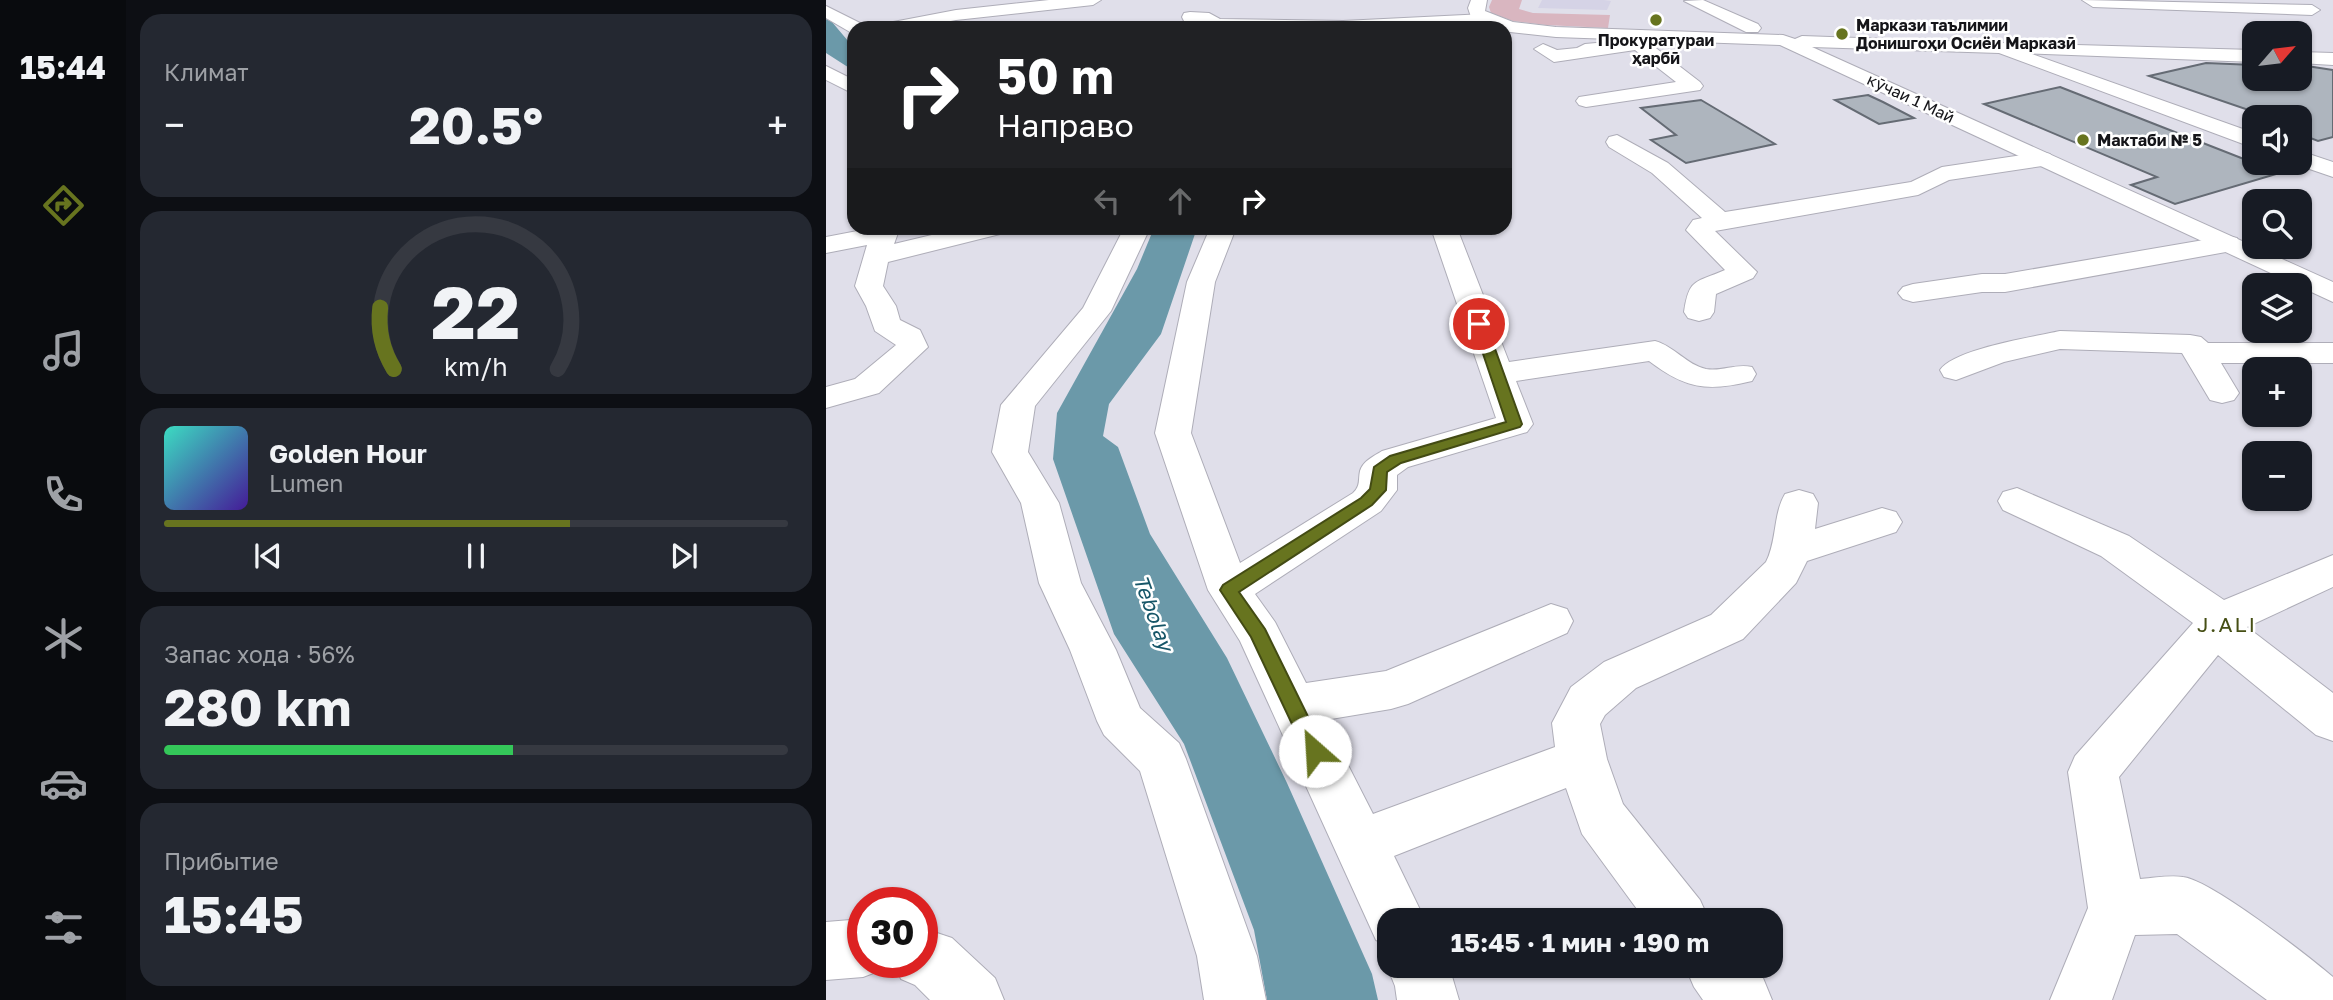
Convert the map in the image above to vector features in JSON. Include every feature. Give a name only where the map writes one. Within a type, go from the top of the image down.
[{"type":"street","points":[[826,4],[847,0]]},
{"type":"street","points":[[925,21],[1088,0]]},
{"type":"street","points":[[1479,0],[1476,8],[1479,21]]},
{"type":"street","points":[[1694,0],[1692,1],[1776,40],[2242,56]]},
{"type":"street","points":[[2090,0],[2214,3],[2312,10]]},
{"type":"street","points":[[1748,9],[1752,28]]},
{"type":"street","points":[[826,10],[847,23]]},
{"type":"street","name":"кӯчаи 1 Май","points":[[1188,15],[1212,21]]},
{"type":"street","name":"кӯчаи 1 Май","points":[[1238,21],[1276,16],[1301,21]]},
{"type":"street","name":"кӯчаи 1 Май","points":[[1512,27],[1639,39],[1776,40],[2333,293]]},
{"type":"street","points":[[1543,49],[1554,56],[1588,52],[1585,49],[1639,39],[1693,86],[1586,100]]},
{"type":"street","points":[[2001,48],[2242,137]]},
{"type":"street","points":[[2312,58],[2333,59]]},
{"type":"street","points":[[1617,142],[1660,168],[1720,221]]},
{"type":"street","points":[[1699,312],[1702,290],[1743,272],[1699,230],[1702,226],[1918,188],[1942,174],[2042,159]]},
{"type":"street","points":[[2312,162],[2333,170]]},
{"type":"street","points":[[826,245],[875,235]]},
{"type":"street","points":[[826,398],[867,386],[912,347],[909,337],[886,325],[881,306],[869,286],[875,257],[884,235]]},
{"type":"street","points":[[875,257],[963,235]]},
{"type":"street","points":[[1134,235],[1096,311],[1018,405],[1010,452],[1040,503],[1060,583],[1093,650],[1121,721],[1161,759],[1227,956],[1235,1000]]},
{"type":"street","points":[[1220,235],[1201,282],[1173,433],[1229,590],[1259,634],[1390,908]]},
{"type":"street","points":[[1229,590],[1367,502],[1378,490],[1379,470],[1395,460],[1514,424],[1447,235]]},
{"type":"street","points":[[1913,293],[1982,283],[2005,283],[2227,244]]},
{"type":"street","points":[[1956,370],[1994,355],[2060,340],[2190,344],[2200,353],[2222,393]]},
{"type":"street","points":[[1497,374],[1655,351],[1698,378],[1717,381],[1740,374]]},
{"type":"street","points":[[2200,353],[2333,353]]},
{"type":"street","points":[[2017,501],[2115,546],[2218,624],[2333,721]]},
{"type":"street","points":[[1671,908],[1601,817],[1582,759],[1576,723],[1588,701],[1620,675],[1727,627],[1781,572],[1792,551],[1798,503]]},
{"type":"street","points":[[1792,551],[1882,522]]},
{"type":"street","points":[[2081,1000],[2117,908],[2093,772],[2218,624],[2333,570]]},
{"type":"street","points":[[1293,705],[1391,690],[1551,621]]},
{"type":"street","points":[[1359,844],[1582,759]]},
{"type":"street","points":[[2117,908],[2185,905],[2283,974],[2313,1000]]},
{"type":"street","points":[[826,951],[847,949]]},
{"type":"street","points":[[938,967],[973,1000]]},
{"type":"street","points":[[1423,978],[1428,1000]]},
{"type":"street","points":[[1724,978],[1741,1000]]},
{"type":"shaded area","points":[[1492,0],[1522,0],[1519,9],[1533,13],[1610,15],[1608,28],[1513,21],[1491,13],[1489,7]]},
{"type":"shaded area","points":[[1542,0],[1611,1],[1607,10],[1538,8]]},
{"type":"water","points":[[826,19],[847,40],[847,66],[826,53]]},
{"type":"water","name":"Tebolay","points":[[1151,235],[1195,235],[1161,334],[1109,404],[1103,436],[1118,447],[1150,534],[1227,658],[1287,783],[1372,974],[1378,1000],[1267,1000],[1254,930],[1184,744],[1114,634],[1053,459],[1057,413],[1137,269]]},
{"type":"building","points":[[2206,63],[2242,64],[2242,91],[2312,91],[2312,67],[2333,70],[2333,137],[2318,141],[2312,139],[2312,105],[2242,105],[2242,108],[2149,76]]},
{"type":"building","points":[[2060,87],[2242,158],[2242,175],[2273,175],[2175,204],[2131,185],[2157,177],[1984,104]]},
{"type":"building","points":[[1868,95],[1914,118],[1879,124],[1835,100]]},
{"type":"building","points":[[1701,100],[1775,144],[1686,163],[1651,140],[1676,135],[1641,108]]},
{"type":"place","name":"Прокуратураи ҳарбӣ","points":[[1656,20]]},
{"type":"place","name":"Маркази таълимии Донишгоҳи Осиёи Марказӣ","points":[[1842,34]]},
{"type":"place","name":"Мактаби № 5","points":[[2083,140]]},
{"type":"district","name":"J.ALI","points":[[2227,625]]},
{"type":"route","points":[[1315,751],[1259,634],[1229,590],[1367,502],[1378,490],[1379,470],[1395,460],[1514,424],[1479,324]]}]
